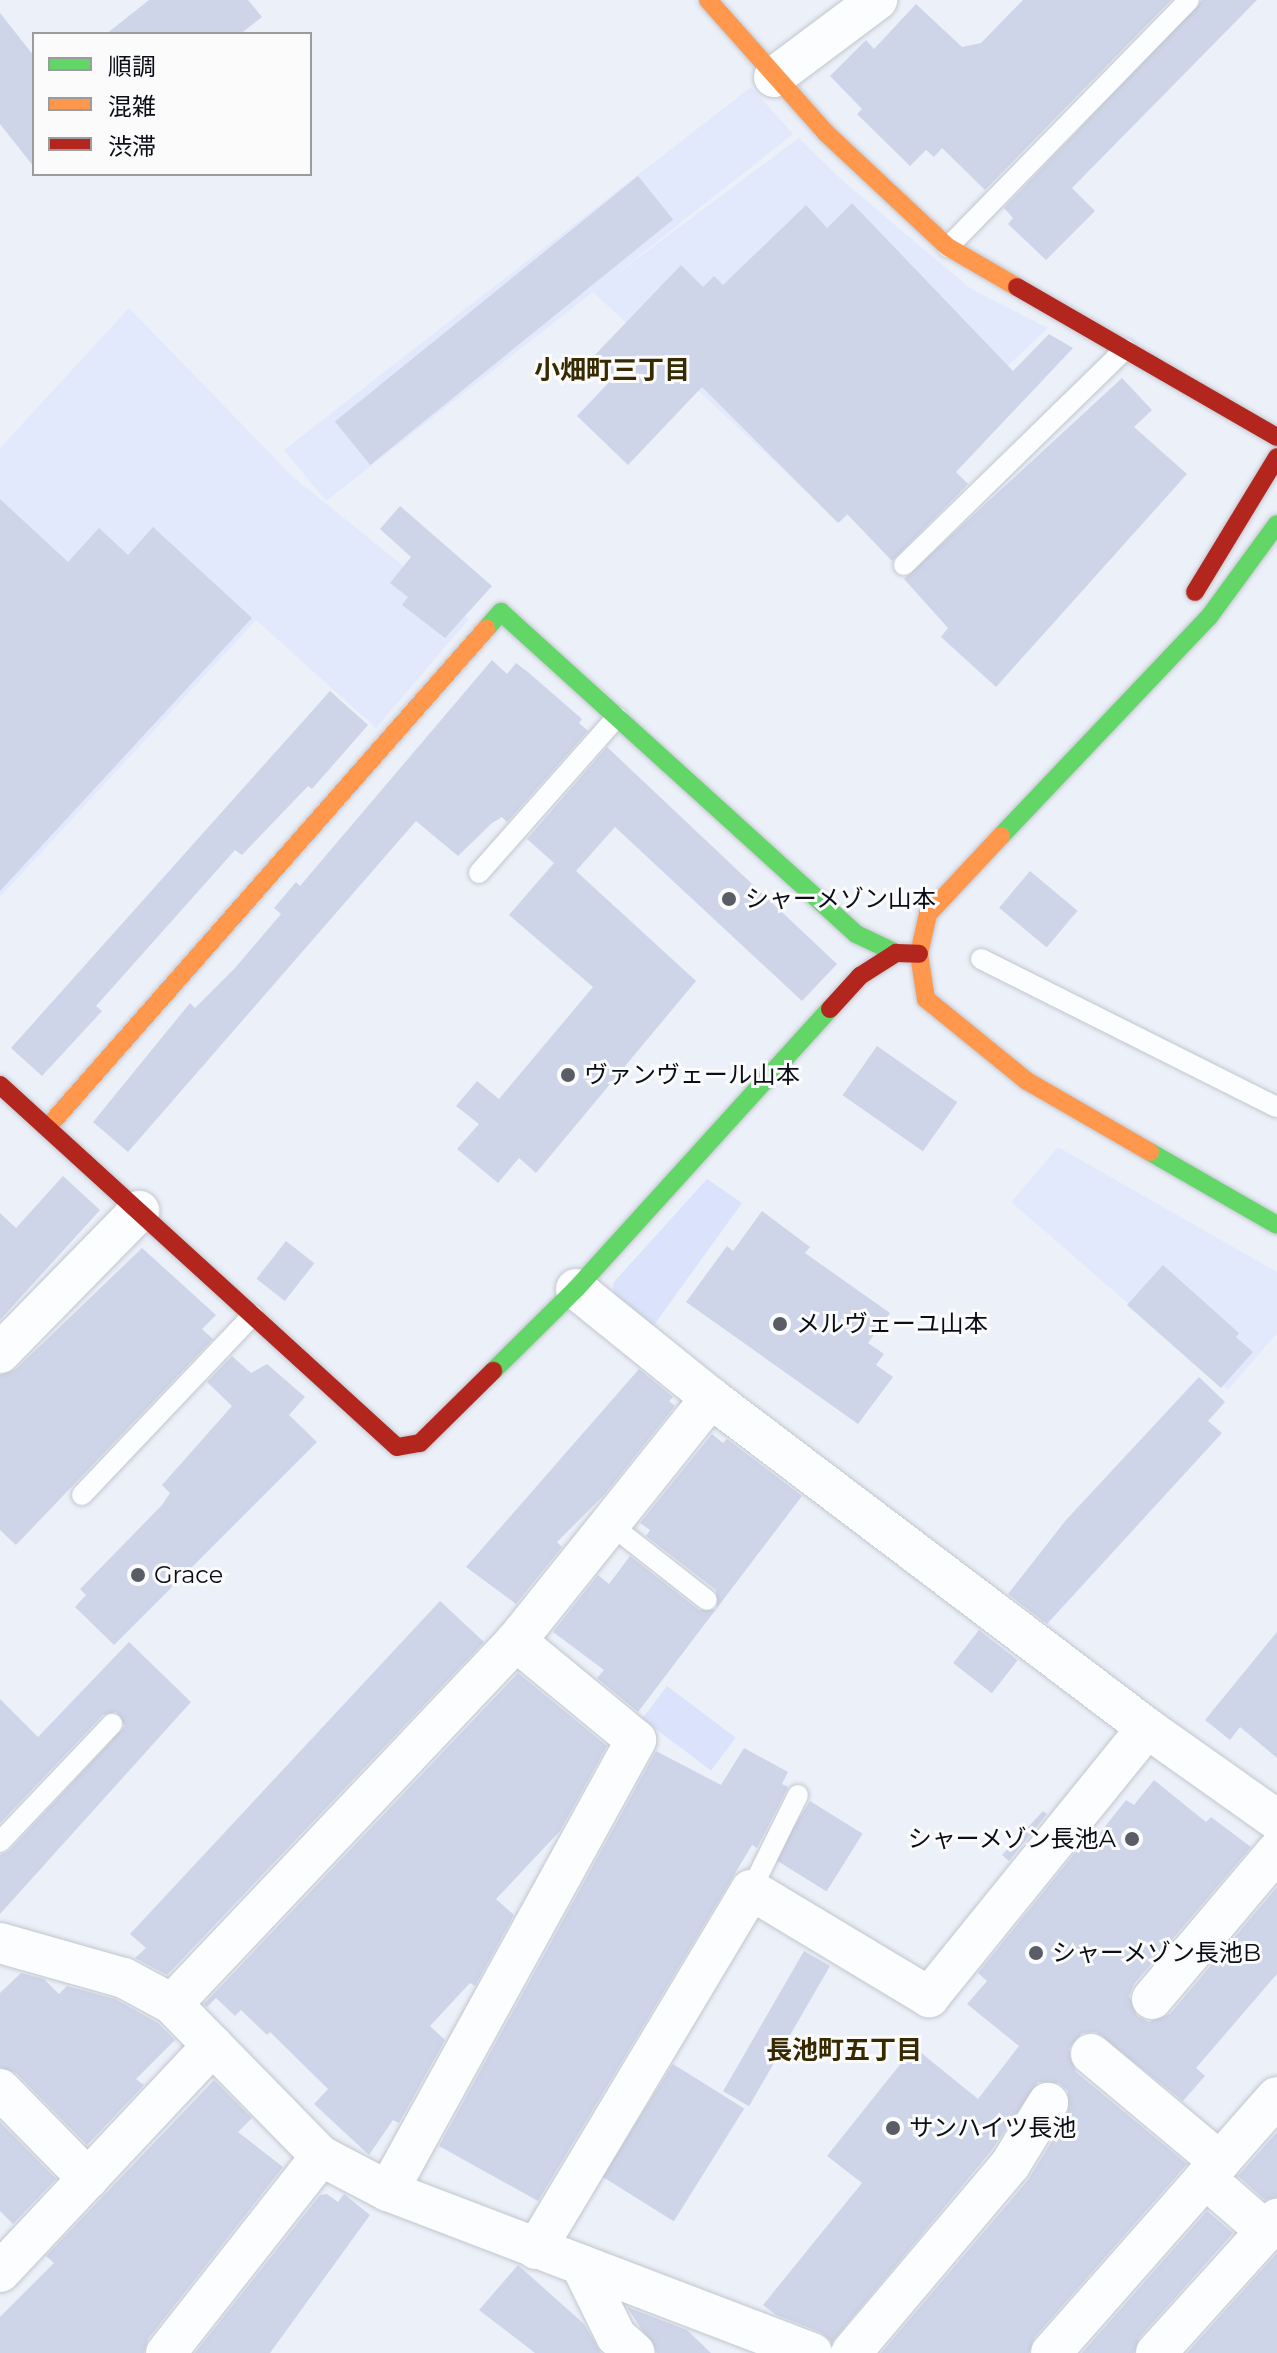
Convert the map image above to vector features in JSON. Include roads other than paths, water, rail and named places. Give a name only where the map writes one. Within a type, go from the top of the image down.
[{"type":"street","points":[[708,0],[774,77],[904,211],[948,247],[1277,437]]},
{"type":"street","points":[[774,77],[877,0]]},
{"type":"street","points":[[1129,700],[1277,457]]},
{"type":"street","points":[[1277,524],[1209,617],[928,914],[919,954],[926,999],[1027,1081],[1277,1225]]},
{"type":"street","points":[[47,1128],[501,612],[856,934],[896,953],[919,954]]},
{"type":"street","points":[[0,1085],[397,1447],[420,1443],[576,1289],[860,976],[896,953]]},
{"type":"street","points":[[0,1353],[139,1211]]},
{"type":"street","points":[[576,1289],[711,1398],[1147,1728],[1277,1820]]},
{"type":"street","points":[[172,2004],[516,1641],[711,1398]]},
{"type":"street","points":[[388,2191],[636,1740],[516,1641]]},
{"type":"street","points":[[536,2249],[751,1890],[929,1997],[1147,1728]]},
{"type":"street","points":[[1152,1999],[1277,1851]]},
{"type":"street","points":[[0,1943],[124,1978],[172,2004],[321,2156],[388,2191],[812,2353]]},
{"type":"street","points":[[0,2272],[213,2045]]},
{"type":"street","points":[[1091,2054],[1272,2225],[1156,2353]]},
{"type":"street","points":[[0,2089],[88,2179]]},
{"type":"street","points":[[1051,2353],[1277,2097]]},
{"type":"street","points":[[851,2353],[1010,2165],[1048,2103]]},
{"type":"street","points":[[166,2353],[321,2156]]},
{"type":"street","points":[[581,2265],[616,2336],[635,2353]]},
{"type":"lane","points":[[948,247],[1189,0]]},
{"type":"lane","points":[[904,565],[1125,349]]},
{"type":"lane","points":[[479,873],[617,717]]},
{"type":"lane","points":[[981,959],[1277,1107]]},
{"type":"lane","points":[[82,1495],[253,1315]]},
{"type":"lane","points":[[610,1524],[707,1600]]},
{"type":"lane","points":[[0,1842],[112,1724]]},
{"type":"lane","points":[[751,1890],[798,1795]]},
{"type":"place","name":"シャーメゾン山本","points":[[729,899]]},
{"type":"place","name":"ヴァンヴェール山本","points":[[568,1075]]},
{"type":"place","name":"メルヴェーユ山本","points":[[780,1324]]},
{"type":"place","name":"Grace","points":[[138,1575]]},
{"type":"place","name":"シャーメゾン長池A","points":[[1132,1839]]},
{"type":"place","name":"シャーメゾン長池B","points":[[1036,1953]]},
{"type":"place","name":"サンハイツ長池","points":[[893,2128]]},
{"type":"district","name":"小畑町三丁目","points":[[612,371]]},
{"type":"district","name":"長池町五丁目","points":[[844,2051]]}]
